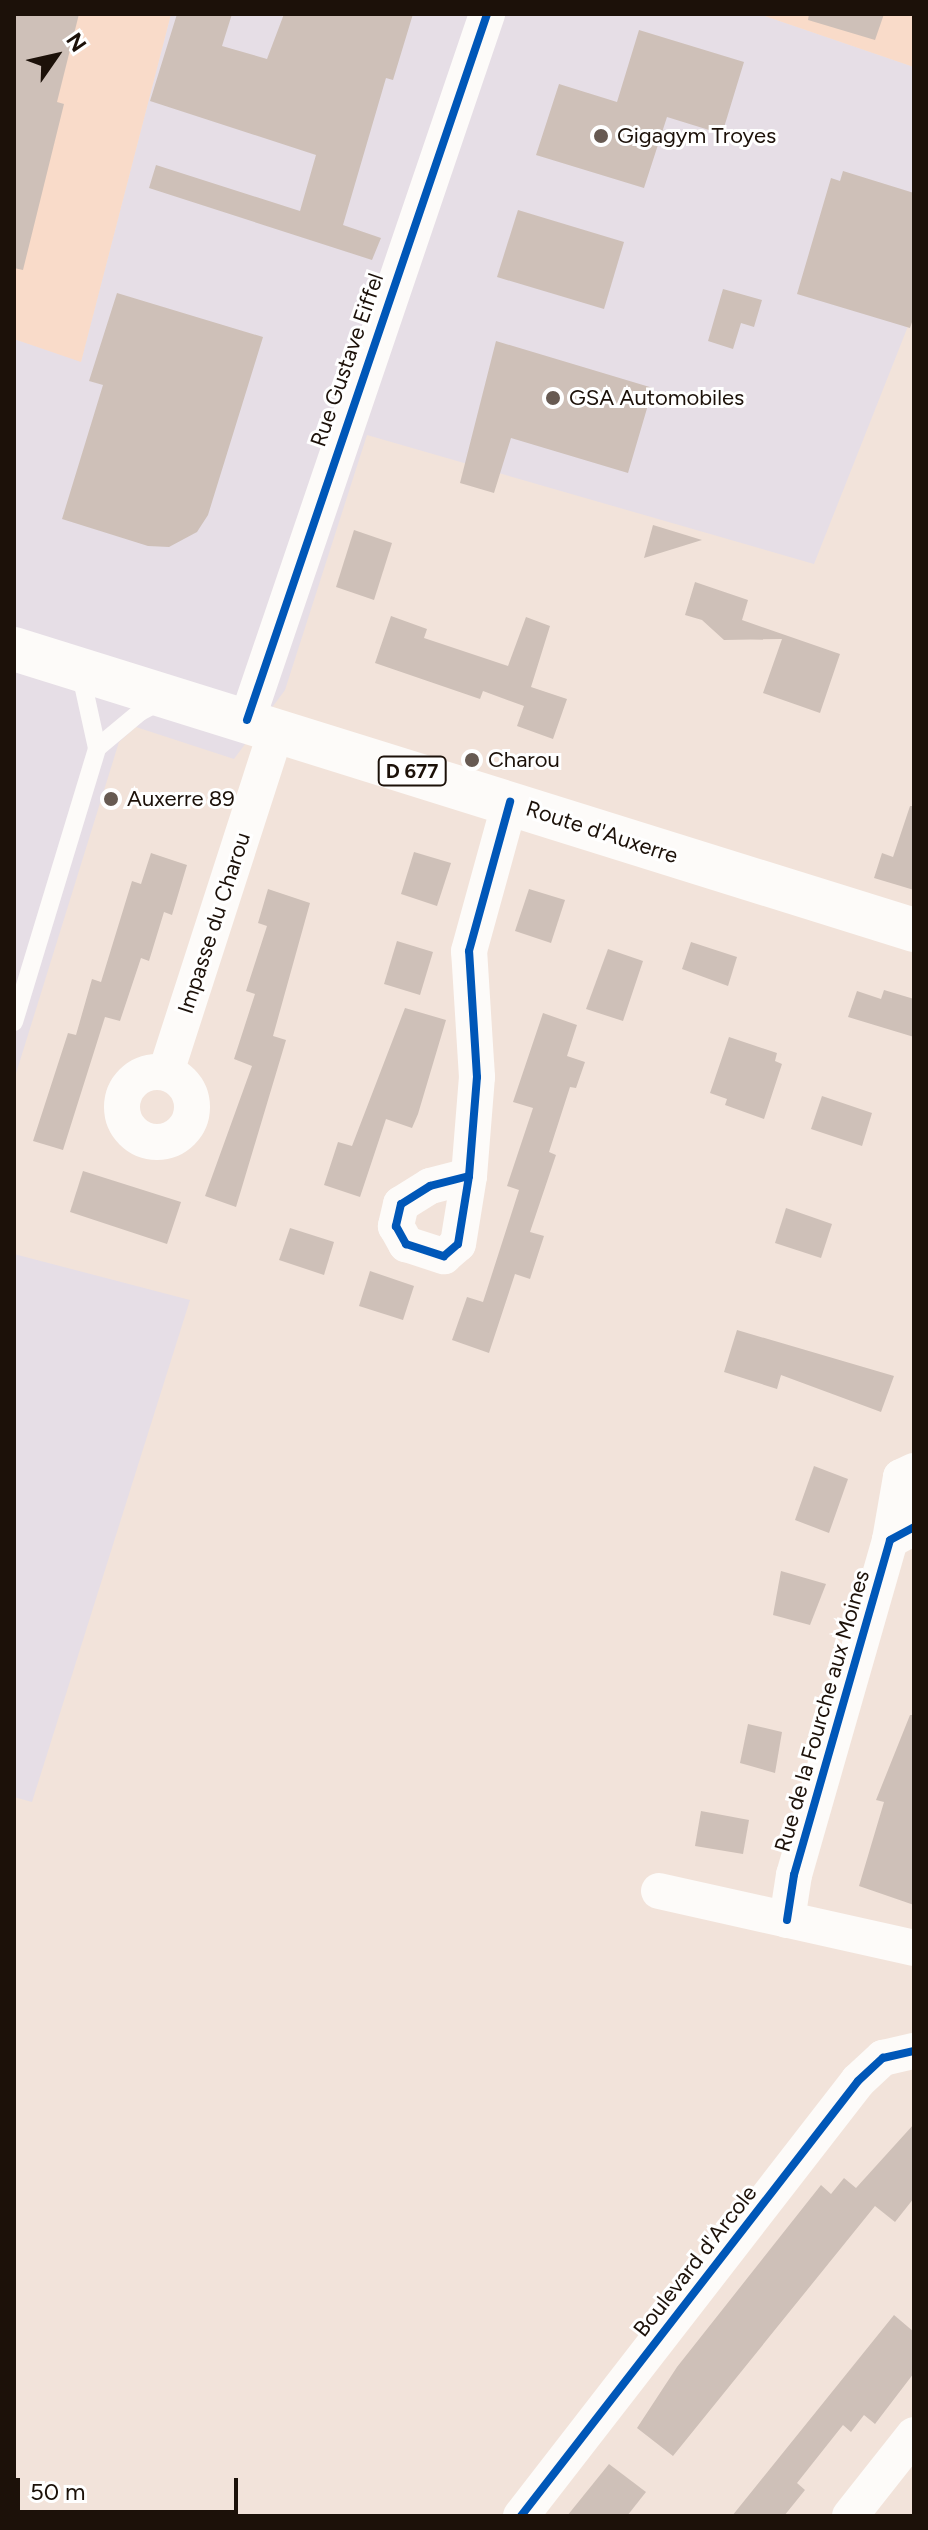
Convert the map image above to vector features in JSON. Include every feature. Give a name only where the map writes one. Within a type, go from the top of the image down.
[{"type":"main road","name":"Route d'Auxerre","points":[[14,649],[914,930]]},
{"type":"street","name":"Rue Gustave Eiffel","points":[[262,724],[487,14]]},
{"type":"street","name":"Impasse du Charou","points":[[166,1072],[262,724]]},
{"type":"street","points":[[469,1176],[477,1077],[469,951],[510,802]]},
{"type":"street","name":"Rue de la Fourche aux Moines","points":[[787,1920],[794,1875],[902,1534],[901,1477],[914,1471]]},
{"type":"street","points":[[659,1891],[914,1948]]},
{"type":"street","name":"Boulevard d'Arcole","points":[[521,2516],[858,2081],[883,2058],[914,2051]]},
{"type":"street","points":[[850,2516],[914,2435]]},
{"type":"lane","points":[[14,1022],[97,748],[96,722],[78,668]]},
{"type":"lane","points":[[97,748],[140,712],[171,696]]},
{"type":"shaded area","points":[[14,14],[171,14],[81,362],[14,339]]},
{"type":"shaded area","points":[[171,14],[759,14],[914,67],[914,311],[814,564],[367,435],[285,690],[234,759],[136,727],[119,742],[14,1080],[14,339],[81,361]]},
{"type":"shaded area","points":[[759,14],[914,14],[914,67]]},
{"type":"shaded area","points":[[14,1254],[190,1300],[32,1802],[14,1797]]},
{"type":"building","points":[[14,14],[79,14],[57,102],[64,104],[23,270],[14,268]]},
{"type":"building","points":[[177,14],[232,14],[222,46],[267,59],[284,14],[413,14],[393,80],[386,78],[343,225],[381,238],[372,260],[149,188],[156,165],[300,211],[316,155],[150,101]]},
{"type":"building","points":[[809,14],[884,14],[875,40],[808,20]]},
{"type":"building","points":[[639,30],[744,62],[722,134],[667,117],[644,188],[536,155],[559,84],[617,102]]},
{"type":"building","points":[[843,171],[914,193],[914,316],[910,328],[797,294],[831,178],[840,181]]},
{"type":"building","points":[[518,210],[624,242],[604,309],[497,277]]},
{"type":"building","points":[[723,289],[762,300],[754,327],[741,323],[733,349],[708,341]]},
{"type":"building","points":[[117,293],[263,337],[208,515],[197,532],[169,547],[148,546],[62,519],[103,385],[89,381]]},
{"type":"building","name":"GSA Automobiles","points":[[496,341],[653,388],[628,473],[511,438],[494,493],[460,483]]},
{"type":"building","points":[[653,525],[702,540],[644,558]]},
{"type":"building","points":[[354,530],[392,543],[374,600],[336,587]]},
{"type":"building","points":[[695,582],[748,600],[742,620],[840,654],[820,713],[763,693],[782,639],[724,640],[702,620],[685,615]]},
{"type":"building","points":[[391,616],[427,629],[424,638],[508,666],[526,617],[550,626],[531,687],[567,699],[553,739],[517,726],[524,706],[483,691],[480,699],[375,663]]},
{"type":"building","points":[[910,806],[914,806],[914,890],[874,878],[882,853],[893,857]]},
{"type":"building","points":[[414,852],[451,863],[437,906],[401,894]]},
{"type":"building","points":[[151,853],[187,865],[172,915],[164,912],[149,961],[141,958],[120,1021],[105,1017],[63,1150],[33,1141],[68,1033],[76,1035],[92,979],[101,982],[132,881],[141,884]]},
{"type":"building","points":[[268,889],[310,903],[273,1036],[286,1040],[236,1207],[205,1196],[252,1066],[234,1059],[255,994],[246,991],[267,926],[258,923]]},
{"type":"building","points":[[529,889],[565,900],[551,943],[515,931]]},
{"type":"building","points":[[397,941],[433,952],[420,995],[384,984]]},
{"type":"building","points":[[691,942],[737,957],[728,986],[682,969]]},
{"type":"building","points":[[608,949],[643,961],[623,1021],[586,1009]]},
{"type":"building","points":[[884,990],[914,999],[914,1037],[848,1017],[857,991],[881,999]]},
{"type":"building","points":[[405,1008],[446,1020],[412,1128],[386,1119],[360,1197],[324,1185],[338,1142],[352,1146]]},
{"type":"building","points":[[543,1013],[577,1025],[567,1056],[585,1062],[576,1088],[570,1087],[549,1152],[556,1155],[530,1232],[544,1236],[530,1279],[515,1274],[489,1353],[452,1340],[467,1297],[483,1302],[519,1190],[507,1186],[533,1108],[513,1102]]},
{"type":"building","points":[[729,1037],[777,1053],[775,1061],[782,1064],[764,1119],[725,1105],[727,1099],[710,1093]]},
{"type":"building","points":[[822,1096],[872,1113],[862,1146],[811,1129]]},
{"type":"building","points":[[83,1171],[181,1202],[167,1244],[70,1212]]},
{"type":"building","points":[[786,1208],[832,1224],[821,1258],[775,1243]]},
{"type":"building","points":[[290,1228],[334,1242],[324,1275],[279,1260]]},
{"type":"building","points":[[370,1271],[414,1286],[403,1320],[359,1306]]},
{"type":"building","points":[[737,1330],[894,1376],[881,1412],[781,1375],[777,1389],[724,1372]]},
{"type":"building","points":[[814,1466],[848,1479],[829,1533],[795,1520]]},
{"type":"building","points":[[781,1571],[826,1584],[810,1625],[773,1615]]},
{"type":"building","points":[[910,1715],[914,1715],[914,1905],[859,1886],[884,1802],[876,1800]]},
{"type":"building","points":[[748,1724],[782,1732],[775,1773],[740,1763]]},
{"type":"building","points":[[701,1811],[749,1820],[743,1854],[695,1846]]},
{"type":"building","points":[[914,2124],[914,2198],[895,2222],[875,2206],[673,2456],[637,2428],[677,2367],[821,2185],[831,2194],[844,2178],[856,2188]]},
{"type":"building","points":[[894,2315],[914,2332],[914,2373],[875,2424],[864,2415],[851,2432],[843,2425],[797,2483],[805,2490],[784,2516],[732,2516]]},
{"type":"building","points":[[609,2464],[646,2492],[627,2516],[567,2516]]},
{"type":"cycle path","points":[[247,720],[487,14]]},
{"type":"cycle path","points":[[469,1176],[430,1186],[401,1204],[396,1226],[406,1244],[444,1256],[458,1244],[469,1176],[477,1077],[469,951],[510,802]]},
{"type":"cycle path","points":[[787,1920],[794,1875],[890,1540],[914,1527]]},
{"type":"cycle path","points":[[521,2516],[858,2081],[883,2058],[914,2051]]},
{"type":"place","name":"Gigagym Troyes","points":[[601,136]]},
{"type":"place","name":"GSA Automobiles","points":[[553,398]]},
{"type":"place","name":"Charou","points":[[472,760]]},
{"type":"place","name":"Auxerre 89","points":[[111,799]]}]
